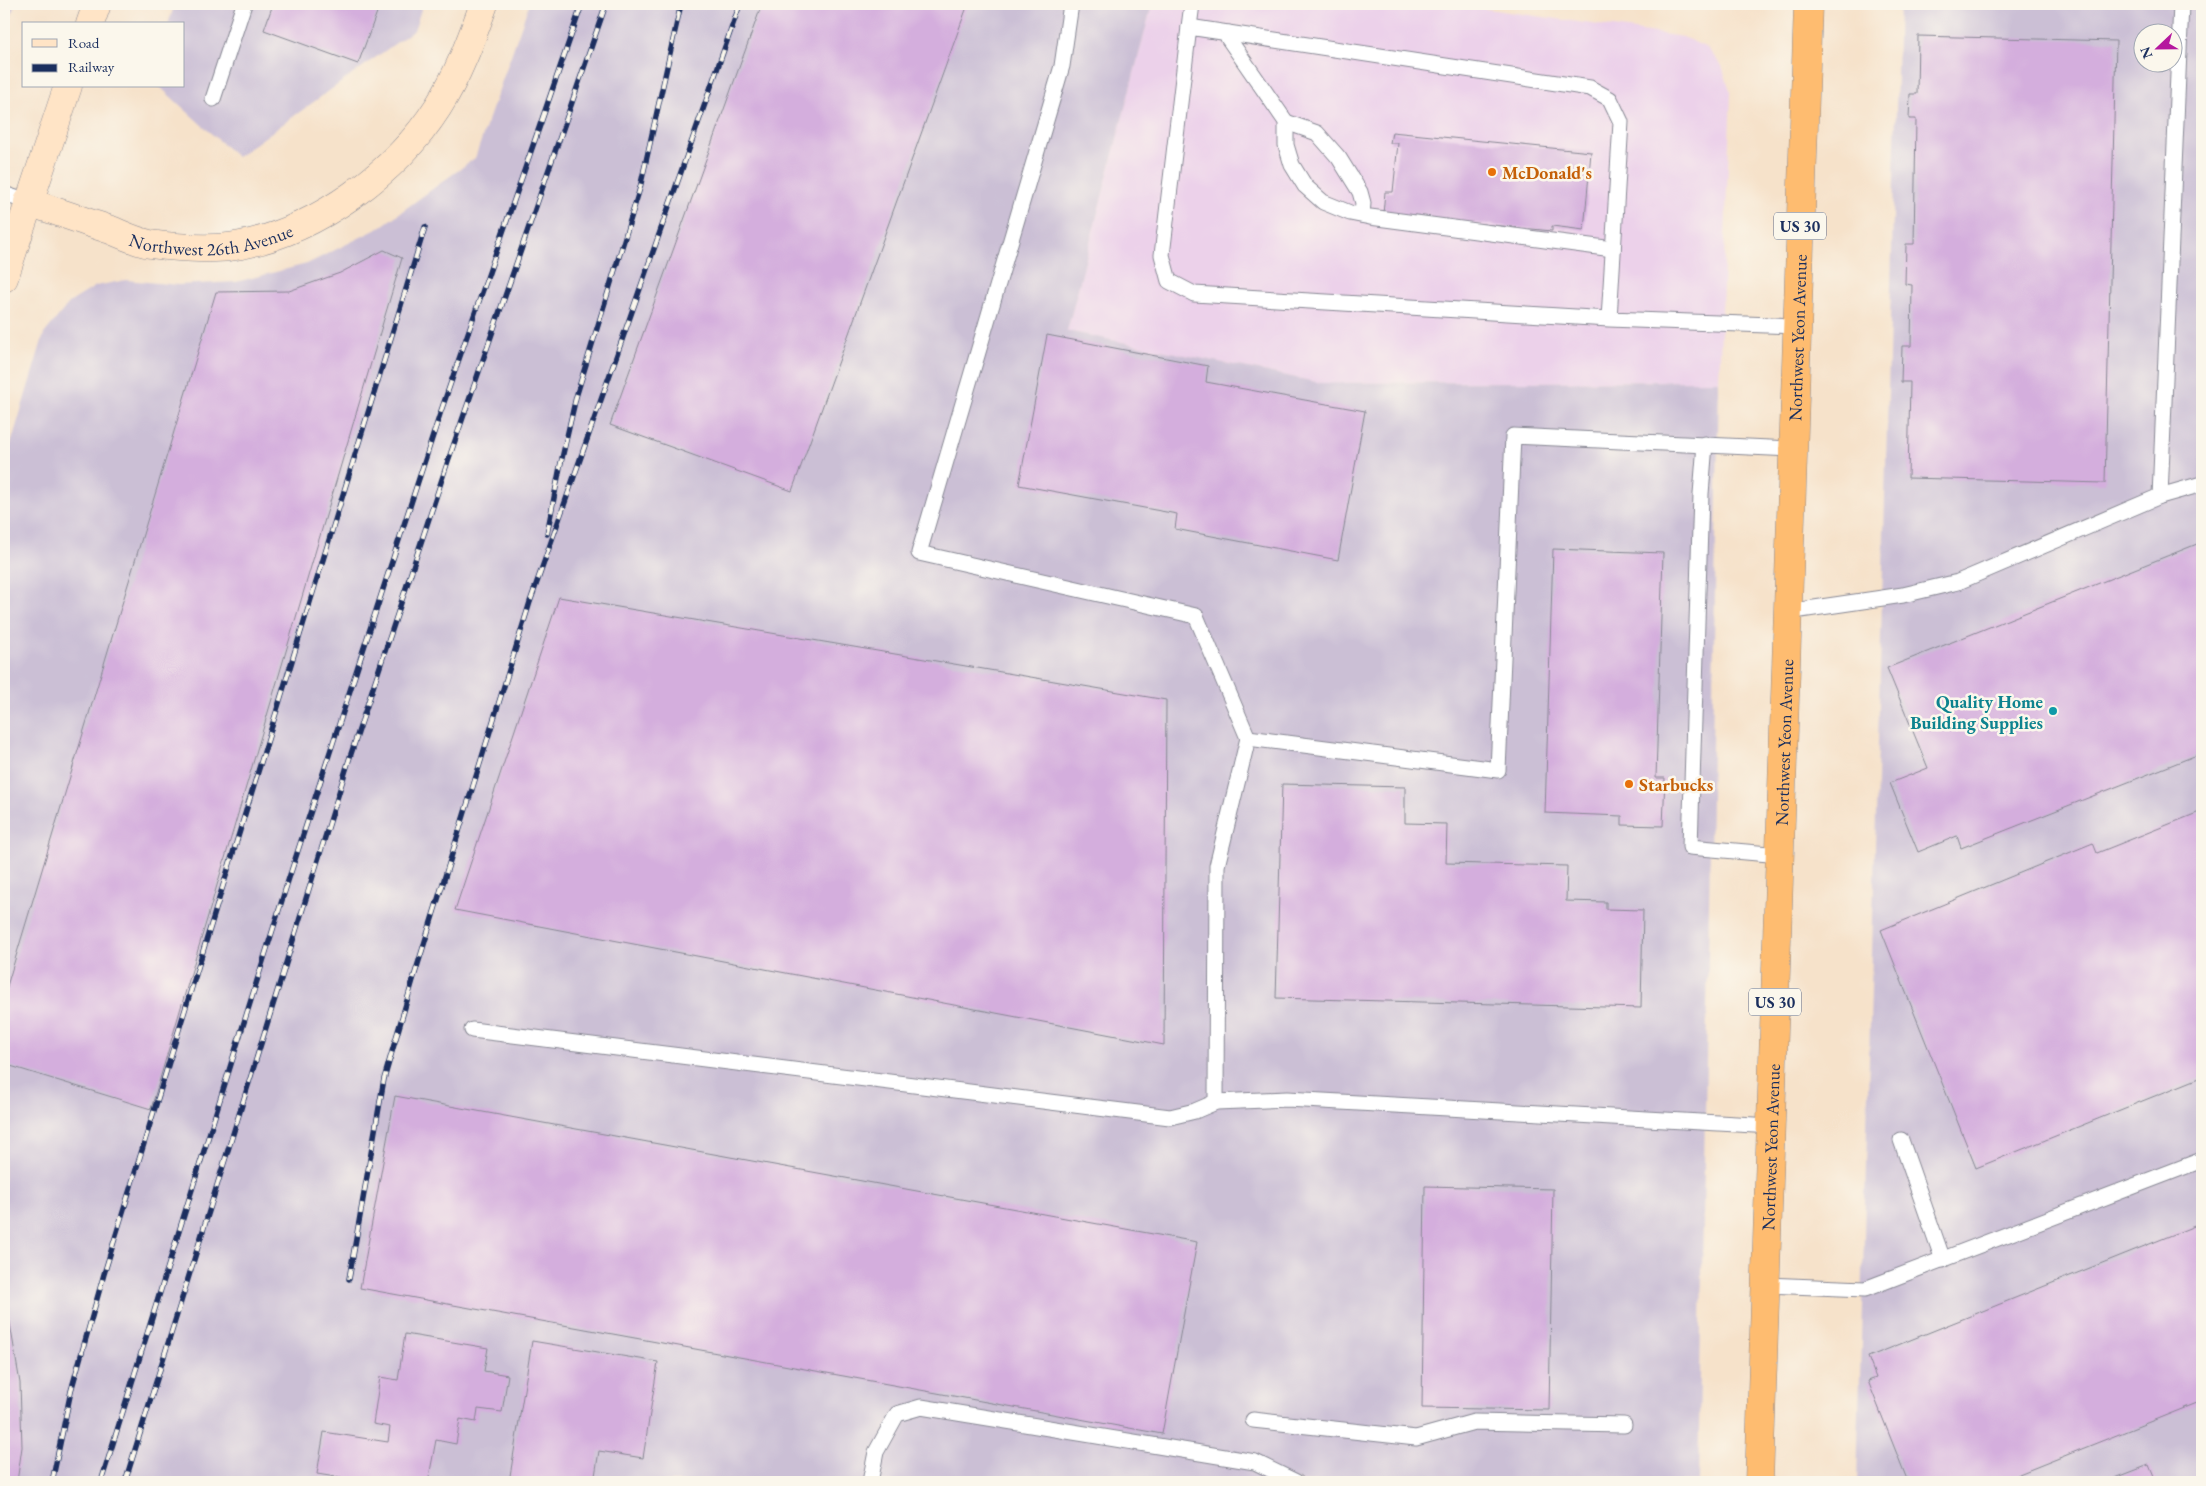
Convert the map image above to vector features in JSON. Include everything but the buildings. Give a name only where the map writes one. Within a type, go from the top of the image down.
[{"type":"highway","name":"Northwest Yeon Avenue","points":[[1759,1482],[1808,4]]},
{"type":"street","points":[[91,22],[96,4]]},
{"type":"street","name":"Northwest 26th Avenue","points":[[16,198],[148,244],[209,249],[240,246],[279,235],[336,206],[383,171],[413,140],[437,108],[457,73],[484,4]]},
{"type":"street","points":[[4,278],[16,198],[67,88]]},
{"type":"lane","points":[[213,99],[244,4]]},
{"type":"lane","points":[[1071,4],[1062,66],[919,553],[1196,616],[1248,738],[1217,866],[1216,1102]]},
{"type":"lane","points":[[1192,4],[1162,255],[1169,281],[1194,294],[1609,319],[1796,326]]},
{"type":"lane","points":[[2160,496],[2181,4]]},
{"type":"lane","points":[[1189,27],[1590,88],[1610,99],[1621,122],[1609,319]]},
{"type":"lane","points":[[1229,33],[1228,38],[1286,122],[1286,145],[1292,164],[1305,186],[1323,202],[1350,213],[1362,215],[1613,249]]},
{"type":"lane","points":[[1286,122],[1317,133],[1339,158],[1360,192],[1363,203],[1362,215]]},
{"type":"lane","points":[[1248,738],[1498,770],[1513,436],[1792,448]]},
{"type":"lane","points":[[1705,444],[1701,494],[1690,847],[1780,855]]},
{"type":"lane","points":[[1787,612],[1903,595],[1958,582],[2160,496],[2202,484]]},
{"type":"lane","points":[[472,1030],[1170,1117],[1196,1111],[1216,1102],[1296,1099],[1772,1126]]},
{"type":"lane","points":[[1901,1140],[1943,1260]]},
{"type":"lane","points":[[1766,1285],[1865,1289],[2202,1160]]},
{"type":"lane","points":[[870,1482],[876,1452],[897,1414],[921,1406],[1255,1462],[1296,1482]]},
{"type":"lane","points":[[1253,1420],[1416,1438],[1474,1422],[1624,1425]]},
{"type":"shaded area","points":[[4,4],[15,4],[4,40]]},
{"type":"shaded area","points":[[175,4],[423,4],[414,30],[237,157],[161,88],[185,88],[185,22],[169,22]]},
{"type":"shaded area","points":[[529,4],[1152,4],[1067,331],[1321,383],[1719,381],[1698,1482],[4,1482],[4,467],[44,334],[69,303],[96,286],[126,280],[178,285],[236,282],[307,264],[379,228],[475,158]]},
{"type":"shaded area","points":[[1152,4],[1452,4],[1683,37],[1707,48],[1722,66],[1731,93],[1719,381],[1321,383],[1067,331]]},
{"type":"shaded area","points":[[1899,4],[2202,4],[2202,1482],[1857,1482]]},
{"type":"railway","points":[[101,1482],[288,881],[441,411],[582,4]]},
{"type":"railway","points":[[125,1482],[349,760],[448,461],[606,4]]},
{"type":"railway","points":[[547,534],[576,397],[640,188],[681,4]]},
{"type":"railway","points":[[349,1279],[384,1079],[413,980],[530,602],[740,4]]},
{"type":"railway","points":[[52,1482],[71,1391],[104,1274],[425,227]]},
{"type":"place","name":"McDonald's","points":[[1492,172]]},
{"type":"place","name":"Quality Home Building Supplies","points":[[2053,711]]},
{"type":"place","name":"Starbucks","points":[[1629,784]]}]
